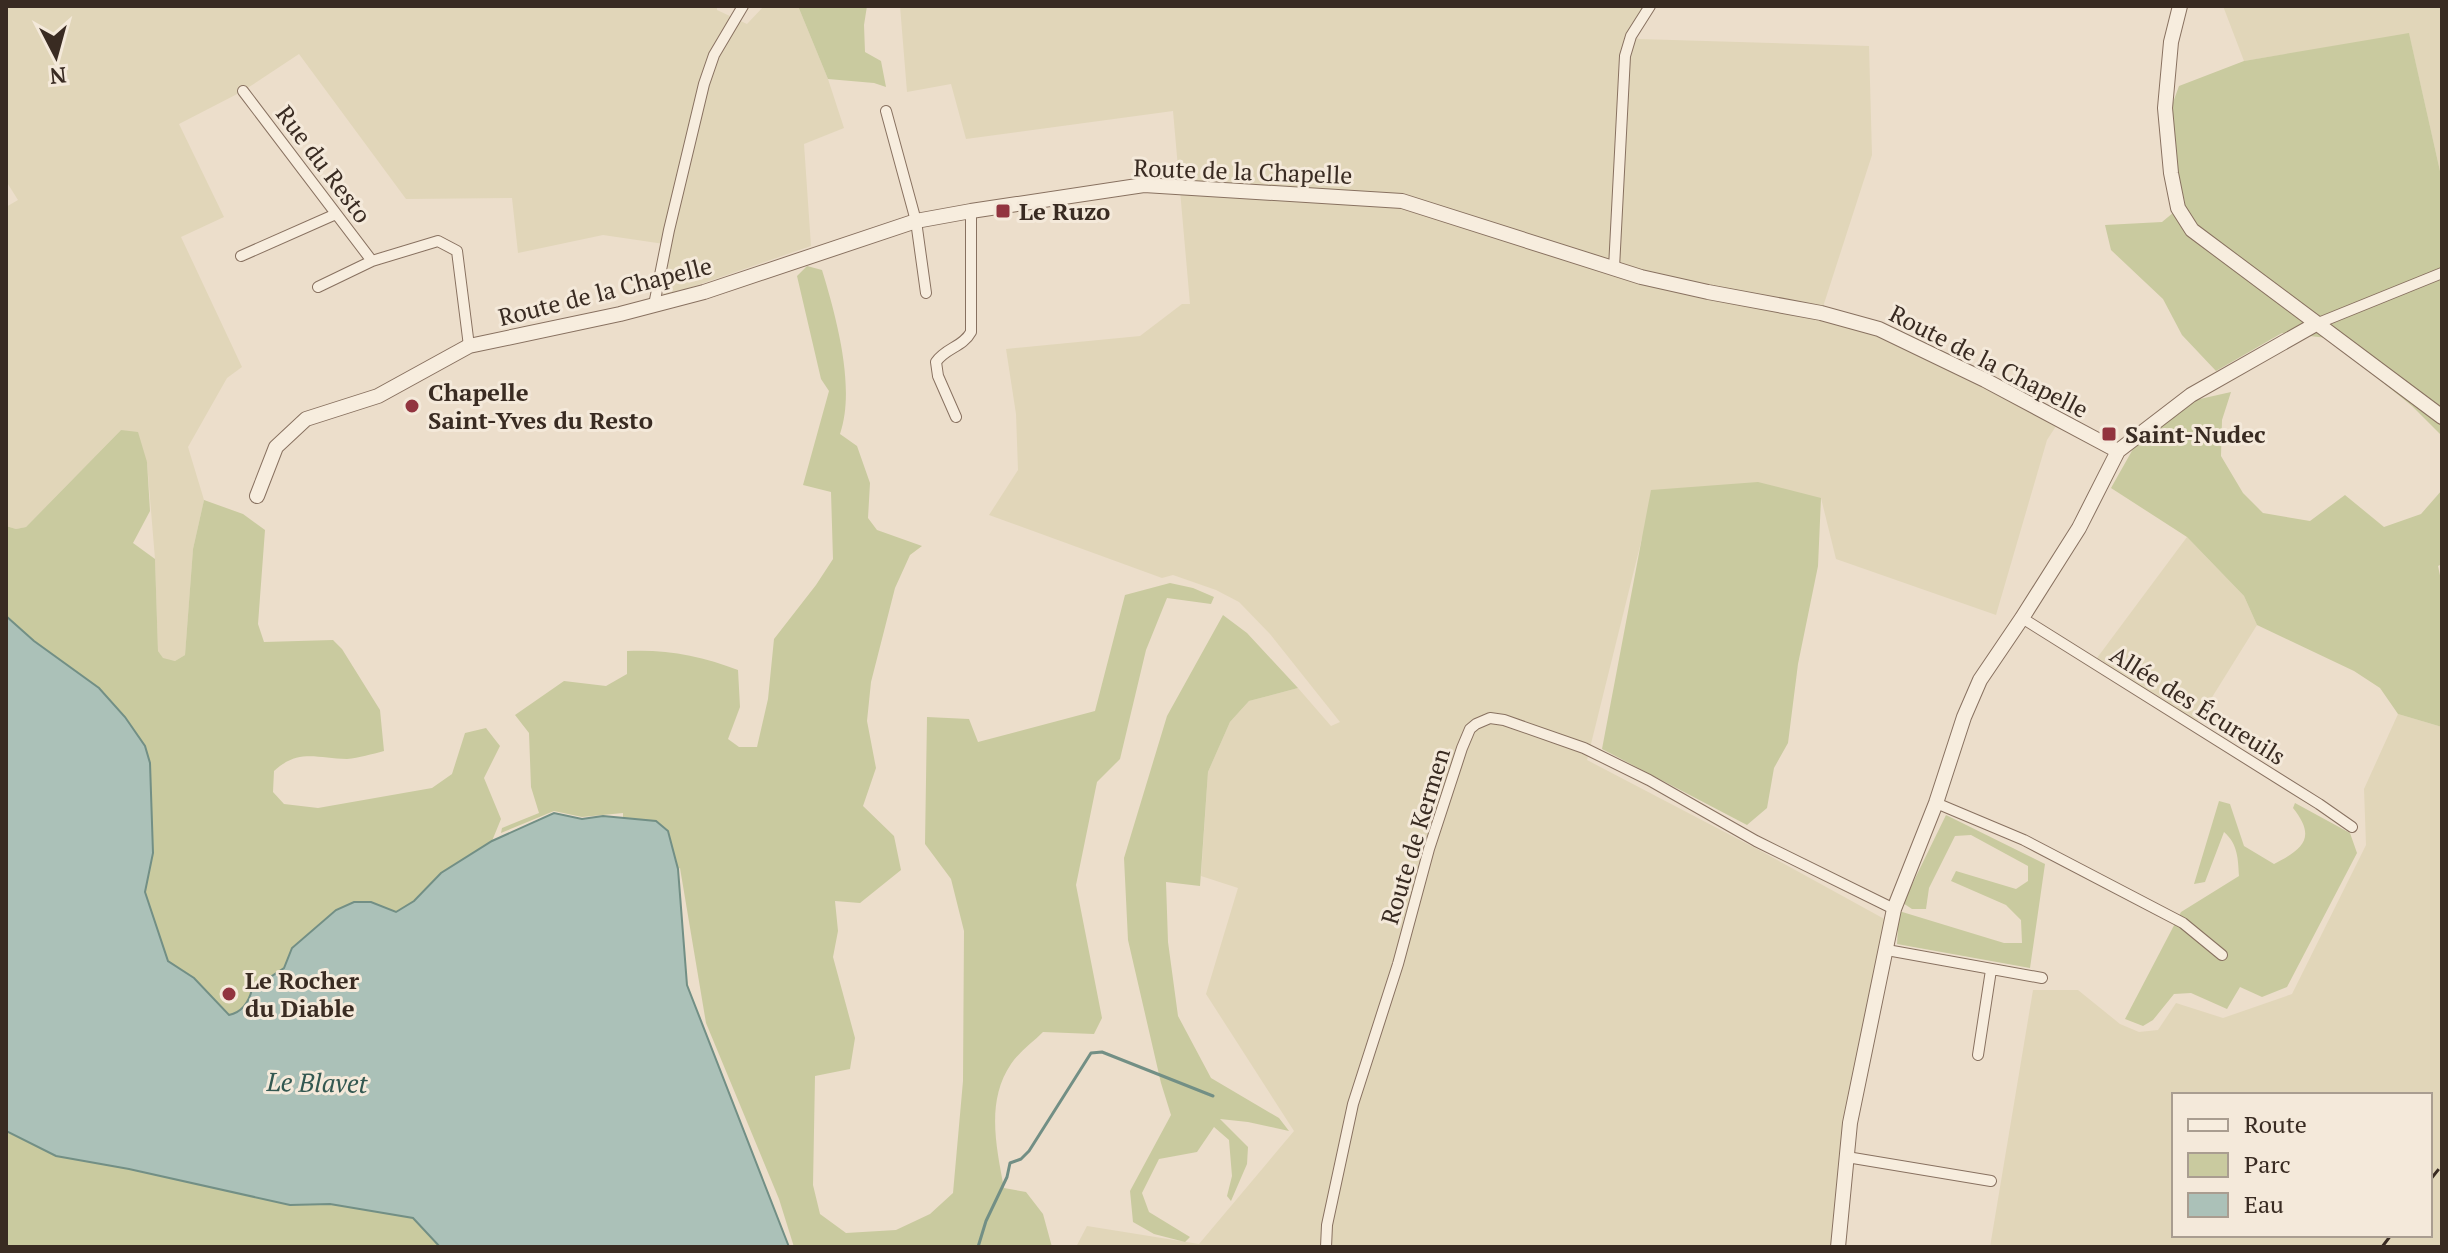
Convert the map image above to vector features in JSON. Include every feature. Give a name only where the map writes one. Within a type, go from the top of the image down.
[{"type":"street","points":[[654,305],[704,84],[714,55],[743,6]]},
{"type":"street","points":[[1614,268],[1625,56],[1631,36],[1650,6]]},
{"type":"street","points":[[2180,6],[2171,42],[2165,108],[2171,173],[2178,208],[2192,230],[2442,417]]},
{"type":"street","name":"Rue du Resto","points":[[243,91],[372,261]]},
{"type":"street","points":[[886,111],[916,221],[926,293]]},
{"type":"street","name":"Route de la Chapelle","points":[[257,496],[276,447],[306,419],[378,396],[469,346],[654,305],[916,221],[1144,185],[1402,201],[1614,268],[1708,292],[1821,313],[1879,329],[1985,380],[2118,451]]},
{"type":"street","points":[[956,417],[938,376],[936,362],[940,355],[967,340],[971,332],[971,211]]},
{"type":"street","points":[[241,256],[336,214]]},
{"type":"street","points":[[318,287],[372,261],[438,241],[457,251],[469,346]]},
{"type":"street","points":[[1838,1247],[1850,1123],[1894,909],[1980,680],[2079,528],[2118,451],[2191,395],[2316,324],[2442,273]]},
{"type":"street","name":"Allée des Écureuils","points":[[2022,618],[2352,827]]},
{"type":"street","name":"Route de Kermen","points":[[1326,1247],[1327,1225],[1353,1104],[1398,964],[1429,849],[1470,729],[1490,718],[1517,723],[1584,748],[1649,780],[1756,841],[1894,909]]},
{"type":"street","points":[[1936,803],[2024,840],[2183,923],[2222,955]]},
{"type":"street","points":[[1887,950],[2042,978]]},
{"type":"street","points":[[1978,1055],[1991,970]]},
{"type":"street","points":[[1847,1157],[1991,1181]]},
{"type":"shaded area","points":[[6,6],[717,6],[717,10],[747,24],[764,6],[798,6],[844,128],[804,144],[811,246],[663,297],[671,245],[603,235],[518,253],[512,198],[406,199],[299,54],[243,91],[179,124],[224,217],[181,237],[242,367],[227,378],[188,447],[204,500],[193,549],[185,655],[175,661],[163,659],[158,651],[147,462],[121,430],[26,527],[16,529],[6,526],[6,207],[18,200],[6,181]]},
{"type":"shaded area","points":[[900,6],[1650,6],[1632,36],[1639,39],[1869,46],[1872,155],[1821,313],[1879,329],[2060,420],[2047,440],[1996,615],[1836,559],[1821,498],[1642,538],[1587,760],[1888,921],[1850,1123],[1838,1247],[1076,1247],[1087,1226],[1199,1244],[1294,1131],[1206,994],[1238,888],[1201,876],[1208,772],[1230,722],[1249,701],[1298,688],[1331,726],[1340,722],[1270,634],[1239,602],[1173,575],[1162,578],[989,515],[1018,470],[1016,414],[1006,349],[1140,336],[1182,304],[1190,304],[1173,111],[966,139],[951,84],[907,92]]},
{"type":"shaded area","points":[[2223,6],[2442,6],[2442,180],[2409,34],[2244,61]]},
{"type":"shaded area","points":[[2187,537],[2244,596],[2257,625],[2196,723],[2097,658]]},
{"type":"shaded area","points":[[2398,714],[2442,727],[2442,1247],[1990,1247],[2033,990],[2078,990],[2120,1024],[2139,1032],[2158,1030],[2176,1003],[2223,1018],[2292,994],[2366,845],[2364,789]]},
{"type":"green space","points":[[798,6],[867,6],[865,52],[881,61],[886,87],[828,79]]},
{"type":"green space","points":[[2409,33],[2442,180],[2442,436],[2412,406],[2328,338],[2282,333],[2216,371],[2182,335],[2163,299],[2111,250],[2105,225],[2162,222],[2185,203],[2178,173],[2171,108],[2179,86],[2244,61]]},
{"type":"green space","points":[[807,266],[822,270],[833,309],[845,374],[846,395],[840,434],[857,446],[870,483],[868,518],[877,530],[922,546],[910,555],[895,588],[871,682],[867,721],[876,768],[863,806],[894,836],[901,870],[860,903],[835,901],[838,931],[833,957],[855,1038],[850,1069],[815,1076],[813,1185],[820,1214],[846,1233],[896,1230],[930,1214],[953,1193],[963,1081],[964,931],[951,879],[925,844],[927,717],[969,719],[978,742],[1095,711],[1125,595],[1170,583],[1214,597],[1211,604],[1167,598],[1146,650],[1120,759],[1097,782],[1076,885],[1102,1018],[1094,1034],[1043,1032],[1011,1064],[998,1093],[995,1124],[1004,1188],[1026,1192],[1043,1214],[1052,1247],[794,1247],[779,1199],[706,1023],[680,868],[668,831],[656,821],[623,819],[623,813],[582,817],[554,811],[501,833],[502,828],[539,813],[531,787],[529,733],[515,715],[564,681],[606,686],[627,674],[627,651],[684,654],[738,670],[740,707],[728,739],[739,747],[757,747],[768,699],[774,639],[833,559],[831,492],[803,485],[829,391],[821,379],[797,276]]},
{"type":"green space","points":[[2231,392],[2222,420],[2221,456],[2243,493],[2263,513],[2310,521],[2345,495],[2384,527],[2421,514],[2442,490],[2442,564],[2438,566],[2442,585],[2442,727],[2398,714],[2380,688],[2354,671],[2257,625],[2244,596],[2187,537],[2111,488],[2133,449],[2191,401]]},
{"type":"green space","points":[[121,430],[138,432],[147,462],[150,511],[133,543],[155,559],[158,651],[163,658],[175,661],[185,655],[193,549],[204,500],[243,514],[265,530],[258,624],[264,642],[333,640],[342,649],[380,710],[384,751],[347,759],[292,759],[274,771],[273,792],[284,804],[318,808],[432,788],[452,774],[465,733],[486,728],[500,746],[484,778],[501,819],[492,841],[441,873],[414,901],[395,912],[371,902],[292,948],[284,968],[252,989],[250,999],[239,1013],[240,1018],[209,1017],[6,765],[6,526],[16,529],[26,527]]},
{"type":"green space","points":[[1758,482],[1821,498],[1818,566],[1798,664],[1788,743],[1774,768],[1767,808],[1747,825],[1602,749],[1651,490]]},
{"type":"green space","points":[[1223,615],[1247,633],[1298,688],[1249,701],[1230,722],[1208,772],[1200,886],[1166,882],[1168,942],[1178,1016],[1211,1078],[1279,1118],[1289,1131],[1220,1119],[1248,1147],[1247,1164],[1231,1201],[1227,1196],[1232,1176],[1229,1140],[1214,1127],[1197,1152],[1159,1159],[1142,1193],[1149,1212],[1190,1237],[1185,1242],[1154,1234],[1133,1222],[1130,1191],[1171,1115],[1128,940],[1124,858],[1167,716]]},
{"type":"green space","points":[[2219,801],[2230,804],[2244,846],[2274,864],[2293,853],[2303,842],[2304,827],[2293,808],[2295,803],[2350,833],[2357,853],[2287,987],[2262,997],[2240,987],[2227,1009],[2191,993],[2174,994],[2153,1020],[2143,1026],[2125,1019],[2181,912],[2239,876],[2235,847],[2224,832],[2205,882],[2194,884]]},
{"type":"green space","points":[[1946,815],[2045,864],[2030,968],[1897,944],[1899,911],[2004,943],[2022,943],[2021,920],[2006,905],[1951,881],[1956,871],[2016,889],[2028,881],[2028,866],[1971,835],[1955,836],[1929,888],[1926,909],[1912,909],[1903,903]]},
{"type":"green space","points":[[6,1131],[56,1156],[290,1205],[330,1204],[413,1218],[440,1247],[6,1247]]},
{"type":"water","name":"Le Blavet","points":[[6,616],[34,641],[99,688],[145,746],[150,763],[153,853],[145,892],[168,961],[194,978],[229,1015],[245,1006],[252,989],[284,968],[292,948],[336,910],[354,902],[371,902],[396,912],[414,901],[441,873],[492,841],[554,813],[582,819],[603,816],[656,821],[668,831],[678,869],[687,985],[789,1247],[440,1247],[413,1218],[330,1204],[290,1205],[56,1156],[6,1131]]},
{"type":"waterway","points":[[978,1247],[1010,1163],[1021,1159],[1029,1151],[1091,1053],[1102,1052],[1213,1096]]},
{"type":"railway","points":[[2432,1178],[2442,1165]]},
{"type":"railway","points":[[2382,1247],[2390,1237]]},
{"type":"place","name":"Le Ruzo","points":[[1003,211]]},
{"type":"place","name":"Chapelle Saint-Yves du Resto","points":[[412,406]]},
{"type":"place","name":"Saint-Nudec","points":[[2109,434]]},
{"type":"place","name":"Le Rocher du Diable","points":[[229,994]]}]
